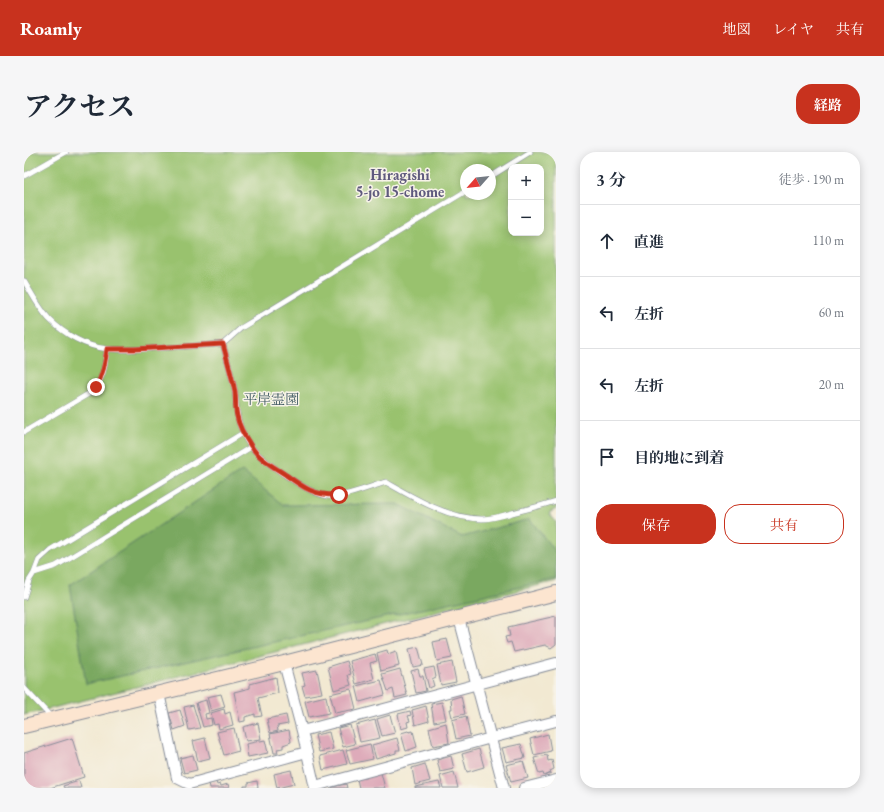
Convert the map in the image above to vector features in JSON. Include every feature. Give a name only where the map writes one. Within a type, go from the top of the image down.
[{"type":"street","points":[[24,726],[54,720],[284,663],[556,593]]},
{"type":"street","points":[[460,618],[504,788]]},
{"type":"street","points":[[284,663],[315,787],[556,721]]},
{"type":"street","points":[[302,731],[556,663]]},
{"type":"street","points":[[158,693],[177,778],[189,784],[307,752]]},
{"type":"street","points":[[524,788],[556,780]]},
{"type":"lane","points":[[24,176],[66,152]]},
{"type":"lane","points":[[496,172],[530,152]]},
{"type":"lane","points":[[24,281],[38,305],[64,332],[78,340],[94,346],[107,349],[135,349],[223,344],[241,328],[460,195]]},
{"type":"lane","points":[[223,344],[233,381],[237,415],[243,433],[252,447],[264,460],[301,486],[316,494],[328,496],[351,493],[386,482],[404,493],[451,514],[484,520],[556,501]]},
{"type":"lane","points":[[24,432],[90,393],[96,387],[101,380],[105,366],[107,349]]},
{"type":"lane","points":[[24,597],[29,580],[40,560],[50,550],[243,433]]},
{"type":"lane","points":[[34,573],[56,566],[252,447]]},
{"type":"lane","points":[[24,688],[54,720]]},
{"type":"green space","name":"平岸霊園","points":[[24,152],[556,152],[556,509],[549,513],[556,522],[556,581],[24,715]]},
{"type":"green space","points":[[242,471],[283,505],[398,504],[462,537],[530,519],[556,553],[556,579],[86,684],[70,585]]},
{"type":"building","points":[[556,616],[556,644],[551,648],[545,645],[514,652],[511,642],[507,643],[505,637],[510,636],[508,627]]},
{"type":"building","points":[[447,639],[452,658],[437,661],[433,642]]},
{"type":"building","points":[[418,647],[423,665],[413,667],[409,649]]},
{"type":"building","points":[[387,650],[388,654],[396,651],[399,666],[381,671],[377,653]]},
{"type":"building","points":[[375,654],[377,661],[370,663],[374,679],[356,684],[350,661]]},
{"type":"building","points":[[347,661],[351,674],[348,675],[351,685],[334,690],[328,667]]},
{"type":"building","points":[[452,662],[456,682],[441,685],[437,665]]},
{"type":"building","points":[[434,667],[436,677],[432,679],[434,686],[429,688],[424,669]]},
{"type":"building","points":[[400,669],[407,695],[395,698],[393,689],[388,691],[382,674]]},
{"type":"building","points":[[418,669],[420,676],[423,676],[426,691],[416,693],[411,671]]},
{"type":"building","points":[[317,670],[322,693],[305,696],[302,686],[305,685],[302,673]]},
{"type":"building","points":[[276,677],[278,693],[258,698],[262,716],[255,717],[255,714],[245,717],[245,721],[240,722],[234,692],[250,688],[250,684]]},
{"type":"building","points":[[381,680],[385,695],[360,702],[356,686]]},
{"type":"building","points":[[351,689],[356,709],[335,713],[330,694]]},
{"type":"building","points":[[221,694],[225,707],[211,711],[207,697]]},
{"type":"building","points":[[326,696],[329,713],[309,717],[305,701]]},
{"type":"building","points":[[461,696],[465,714],[452,717],[450,709],[452,709],[451,699]]},
{"type":"building","points":[[206,700],[209,713],[205,714],[206,719],[211,718],[212,725],[203,727],[196,703]]},
{"type":"building","points":[[442,702],[446,720],[434,722],[431,704]]},
{"type":"building","points":[[193,705],[200,728],[189,730],[184,707]]},
{"type":"building","points":[[426,706],[429,721],[415,725],[412,710]]},
{"type":"building","points":[[224,709],[225,714],[230,712],[233,725],[219,729],[218,724],[214,725],[211,713]]},
{"type":"building","points":[[180,710],[185,726],[174,730],[169,713]]},
{"type":"building","points":[[410,711],[411,715],[408,716],[410,721],[407,722],[408,727],[401,729],[398,714]]},
{"type":"building","points":[[286,715],[288,724],[277,726],[278,731],[270,733],[267,719]]},
{"type":"building","points":[[390,715],[395,733],[382,736],[377,719]]},
{"type":"building","points":[[466,716],[470,736],[456,739],[452,720]]},
{"type":"building","points":[[375,720],[380,738],[360,742],[356,725]]},
{"type":"building","points":[[258,723],[261,739],[246,741],[243,727]]},
{"type":"building","points":[[446,723],[449,743],[433,746],[429,728]]},
{"type":"building","points":[[350,725],[355,744],[343,747],[338,728]]},
{"type":"building","points":[[234,728],[239,751],[224,755],[217,732]]},
{"type":"building","points":[[289,730],[291,742],[283,745],[283,748],[277,749],[278,753],[274,753],[270,734]]},
{"type":"building","points":[[413,731],[417,747],[406,751],[401,733]]},
{"type":"building","points":[[329,732],[333,749],[319,752],[315,735]]},
{"type":"building","points":[[548,734],[551,751],[534,755],[530,739]]},
{"type":"building","points":[[72,738],[84,777],[50,788],[24,788],[24,753]]},
{"type":"building","points":[[205,738],[210,758],[198,761],[193,741]]},
{"type":"building","points":[[397,738],[400,750],[396,750],[396,753],[376,759],[372,745]]},
{"type":"building","points":[[265,740],[268,753],[248,757],[246,744]]},
{"type":"building","points":[[370,744],[373,759],[350,764],[346,750]]},
{"type":"building","points":[[521,744],[525,758],[506,762],[502,748]]},
{"type":"building","points":[[479,749],[484,767],[467,772],[462,754]]},
{"type":"building","points":[[343,750],[347,764],[323,770],[320,756]]},
{"type":"building","points":[[193,755],[197,770],[184,773],[180,758]]},
{"type":"building","points":[[547,755],[548,761],[552,760],[554,769],[550,771],[551,773],[544,776],[543,773],[539,774],[534,758]]},
{"type":"building","points":[[451,756],[454,769],[440,772],[437,760]]},
{"type":"building","points":[[523,761],[528,778],[511,782],[506,765]]},
{"type":"building","points":[[425,764],[430,781],[415,785],[412,768]]},
{"type":"building","points":[[291,770],[294,784],[277,788],[274,774]]},
{"type":"building","points":[[454,772],[458,788],[443,788],[440,776]]},
{"type":"building","points":[[381,773],[385,788],[359,788],[357,779]]},
{"type":"building","points":[[79,781],[81,788],[64,788],[63,786]]},
{"type":"building","points":[[216,781],[217,785],[220,784],[221,786],[228,784],[229,788],[210,788],[209,783]]},
{"type":"building","points":[[257,781],[258,788],[244,788],[244,786],[248,786],[248,783]]},
{"type":"building","points":[[439,782],[441,788],[415,788],[415,787]]},
{"type":"building","points":[[346,784],[347,788],[332,788],[332,787]]},
{"type":"district","name":"Hiragishi 5-jo 15-chome","points":[[400,184]]},
{"type":"route","points":[[96,387],[101,380],[105,366],[107,349],[135,349],[223,344],[232,375],[237,415],[243,433],[252,447],[264,460],[301,486],[316,494],[328,496],[339,495]]}]
